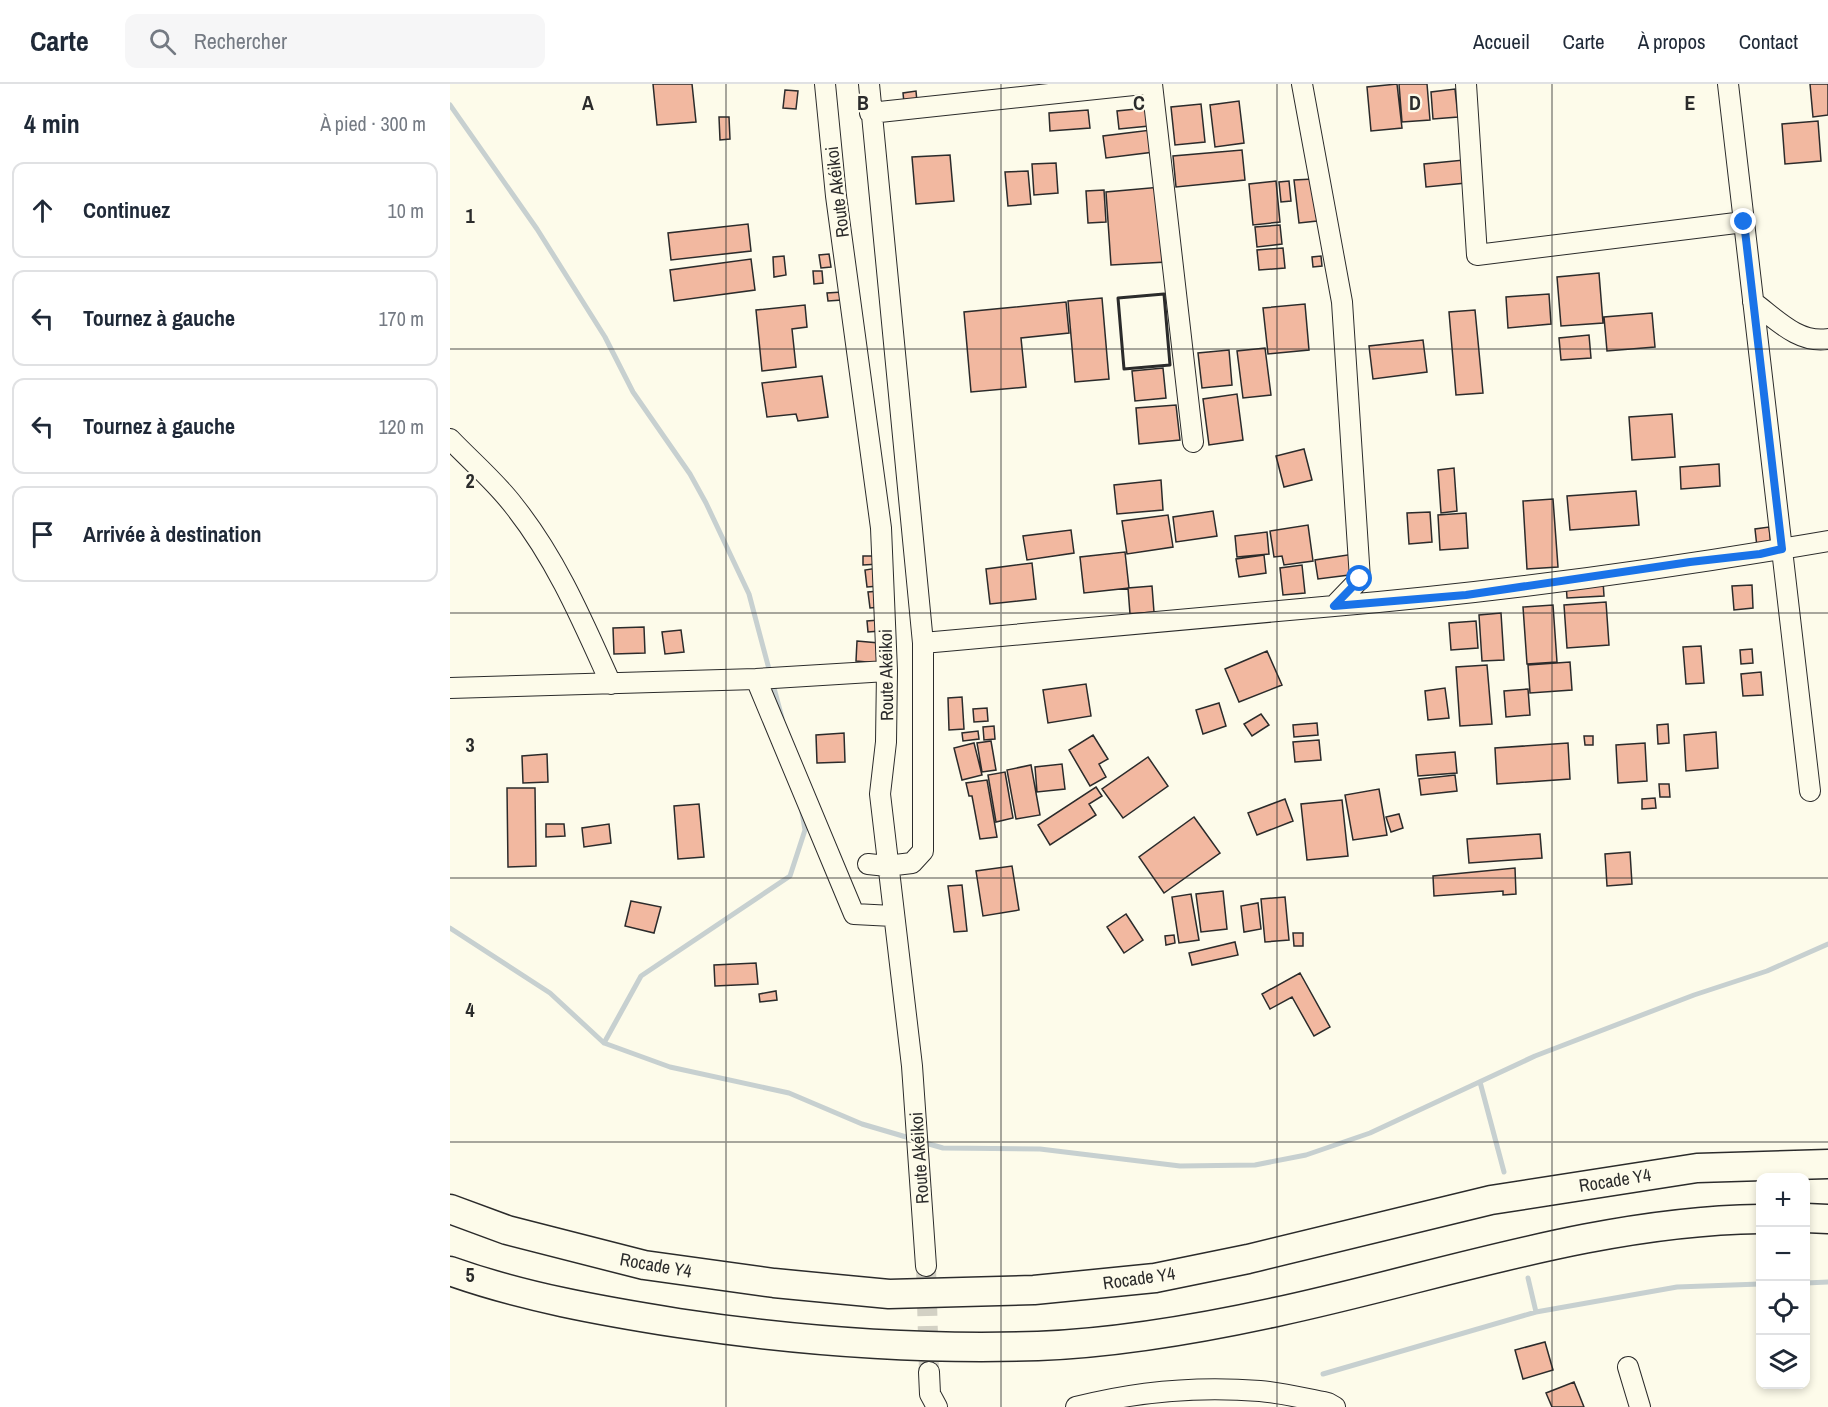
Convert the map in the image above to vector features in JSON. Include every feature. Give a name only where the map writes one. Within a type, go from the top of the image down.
[{"type":"highway","name":"Rocade Y4","points":[[450,1209],[507,1230],[644,1265],[715,1275],[889,1294],[1034,1290],[1155,1278],[1248,1259],[1491,1200],[1697,1167],[1828,1164]]},
{"type":"highway","points":[[1810,1218],[1828,1219]]},
{"type":"highway","points":[[450,1271],[489,1285],[632,1316],[770,1337],[887,1346],[1040,1346],[1174,1332],[1277,1312],[1503,1255],[1704,1220],[1756,1219]]},
{"type":"street","name":"Route Akéikoi","points":[[825,84],[836,196],[877,489],[887,671],[886,742],[880,794],[878,865],[893,916],[912,1066],[926,1266]]},
{"type":"street","points":[[869,84],[923,643],[923,850],[912,863],[878,865]]},
{"type":"street","points":[[870,113],[1143,84]]},
{"type":"street","points":[[1152,84],[1193,442]]},
{"type":"street","points":[[1302,84],[1342,302],[1360,579],[1334,606]]},
{"type":"street","points":[[1466,84],[1477,255],[1744,222]]},
{"type":"street","points":[[1728,84],[1810,791]]},
{"type":"street","points":[[1753,302],[1787,329],[1801,336],[1828,339]]},
{"type":"street","points":[[450,439],[513,504],[543,547],[571,593],[610,684]]},
{"type":"street","points":[[923,643],[1466,595],[1760,554],[1828,541]]},
{"type":"street","points":[[450,688],[756,679],[887,671]]},
{"type":"street","points":[[756,679],[854,914],[893,916]]},
{"type":"street","points":[[1628,1367],[1640,1407]]},
{"type":"street","points":[[929,1372],[930,1394],[937,1407]]},
{"type":"street","points":[[1076,1407],[1108,1399],[1180,1391],[1260,1391],[1328,1403],[1335,1407]]},
{"type":"building","points":[[653,84],[692,84],[696,122],[657,125]]},
{"type":"building","points":[[1397,84],[1402,128],[1371,131],[1367,87]]},
{"type":"building","points":[[1399,84],[1427,84],[1430,120],[1402,122]]},
{"type":"building","points":[[1810,84],[1828,84],[1828,115],[1813,117]]},
{"type":"building","points":[[1455,89],[1458,117],[1433,119],[1431,92]]},
{"type":"building","points":[[785,90],[798,91],[796,109],[783,108]]},
{"type":"building","points":[[916,91],[917,102],[904,103],[903,93]]},
{"type":"building","points":[[1239,101],[1244,143],[1215,147],[1210,105]]},
{"type":"building","points":[[1201,104],[1205,142],[1175,145],[1171,107]]},
{"type":"building","points":[[1146,108],[1149,126],[1119,129],[1117,111]]},
{"type":"building","points":[[1088,110],[1090,128],[1050,131],[1049,113]]},
{"type":"building","points":[[719,117],[729,117],[730,139],[720,140]]},
{"type":"building","points":[[1818,121],[1821,161],[1785,164],[1782,124]]},
{"type":"building","points":[[1151,130],[1154,152],[1106,158],[1103,136]]},
{"type":"building","points":[[1242,150],[1245,180],[1176,187],[1173,156]]},
{"type":"building","points":[[950,155],[954,201],[916,204],[912,157]]},
{"type":"building","points":[[1464,160],[1466,183],[1426,187],[1424,164]]},
{"type":"building","points":[[1056,163],[1058,193],[1034,195],[1032,164]]},
{"type":"building","points":[[1028,171],[1031,204],[1008,206],[1005,172]]},
{"type":"building","points":[[1313,179],[1317,221],[1299,223],[1294,180]]},
{"type":"building","points":[[1276,181],[1280,222],[1253,225],[1249,184]]},
{"type":"building","points":[[1289,181],[1291,201],[1281,202],[1279,182]]},
{"type":"building","points":[[1161,187],[1167,262],[1111,265],[1106,192]]},
{"type":"building","points":[[1104,190],[1106,222],[1088,223],[1086,191]]},
{"type":"building","points":[[748,224],[751,251],[671,260],[668,233]]},
{"type":"building","points":[[1280,225],[1282,244],[1257,247],[1255,227]]},
{"type":"building","points":[[1283,248],[1285,268],[1259,270],[1257,250]]},
{"type":"building","points":[[829,254],[831,267],[821,268],[819,255]]},
{"type":"building","points":[[784,256],[786,275],[774,277],[773,257]]},
{"type":"building","points":[[1321,256],[1322,266],[1313,267],[1312,257]]},
{"type":"building","points":[[751,259],[755,290],[674,301],[670,270]]},
{"type":"building","points":[[813,271],[822,271],[823,283],[814,284]]},
{"type":"building","points":[[1599,273],[1603,323],[1561,326],[1557,277]]},
{"type":"building","points":[[842,292],[842,300],[828,301],[827,293]]},
{"type":"building","points":[[1549,294],[1551,324],[1508,328],[1506,297]]},
{"type":"building","points":[[1102,298],[1109,379],[1075,382],[1068,301]]},
{"type":"building","points":[[1066,302],[1069,333],[1021,338],[1026,387],[971,392],[964,312]]},
{"type":"building","points":[[1305,304],[1309,350],[1268,354],[1263,308]]},
{"type":"building","points":[[805,305],[807,327],[792,329],[796,367],[762,371],[756,310]]},
{"type":"building","points":[[1475,310],[1483,393],[1456,395],[1449,312]]},
{"type":"building","points":[[1652,313],[1655,347],[1607,351],[1604,317]]},
{"type":"building","points":[[1589,335],[1591,358],[1561,360],[1559,338]]},
{"type":"building","points":[[1423,340],[1427,372],[1373,379],[1369,346]]},
{"type":"building","points":[[1265,348],[1271,395],[1243,398],[1237,351]]},
{"type":"building","points":[[1229,350],[1232,385],[1202,388],[1198,353]]},
{"type":"building","points":[[1163,368],[1166,398],[1135,401],[1132,371]]},
{"type":"building","points":[[822,376],[828,417],[798,421],[796,414],[767,417],[762,383]]},
{"type":"building","points":[[1237,394],[1243,440],[1209,445],[1203,399]]},
{"type":"building","points":[[1176,405],[1180,440],[1139,444],[1136,408]]},
{"type":"building","points":[[1672,414],[1675,457],[1632,460],[1629,417]]},
{"type":"building","points":[[1304,449],[1312,480],[1284,487],[1276,456]]},
{"type":"building","points":[[1719,464],[1720,486],[1681,489],[1680,467]]},
{"type":"building","points":[[1454,468],[1457,511],[1441,513],[1438,470]]},
{"type":"building","points":[[1161,480],[1163,510],[1117,514],[1114,485]]},
{"type":"building","points":[[1636,491],[1639,525],[1570,530],[1567,496]]},
{"type":"building","points":[[1553,499],[1558,567],[1527,569],[1523,501]]},
{"type":"building","points":[[1213,511],[1217,536],[1176,542],[1173,517]]},
{"type":"building","points":[[1430,512],[1432,542],[1409,544],[1407,513]]},
{"type":"building","points":[[1466,513],[1468,548],[1440,550],[1438,515]]},
{"type":"building","points":[[1168,515],[1173,547],[1127,554],[1122,521]]},
{"type":"building","points":[[1308,525],[1313,561],[1284,565],[1282,556],[1274,557],[1270,531]]},
{"type":"building","points":[[1769,527],[1771,546],[1757,547],[1755,529]]},
{"type":"building","points":[[1071,530],[1074,553],[1027,560],[1023,536]]},
{"type":"building","points":[[1267,532],[1269,554],[1237,557],[1235,536]]},
{"type":"building","points":[[1125,552],[1129,588],[1084,593],[1080,557]]},
{"type":"building","points":[[1354,554],[1357,574],[1318,579],[1315,560]]},
{"type":"building","points":[[1264,555],[1266,573],[1239,577],[1236,559]]},
{"type":"building","points":[[863,556],[879,556],[879,564],[863,565]]},
{"type":"building","points":[[1032,563],[1036,599],[990,604],[986,569]]},
{"type":"building","points":[[1302,565],[1305,593],[1283,595],[1280,568]]},
{"type":"building","points":[[877,568],[879,586],[867,587],[865,570]]},
{"type":"building","points":[[1603,581],[1604,596],[1567,598],[1566,583]]},
{"type":"building","points":[[1752,585],[1753,608],[1734,610],[1732,586]]},
{"type":"building","points":[[1152,586],[1154,612],[1130,614],[1128,588]]},
{"type":"building","points":[[879,591],[880,607],[870,608],[868,592]]},
{"type":"building","points":[[1606,602],[1609,645],[1567,648],[1564,605]]},
{"type":"building","points":[[1553,605],[1557,662],[1527,664],[1523,607]]},
{"type":"building","points":[[1501,613],[1504,660],[1482,661],[1479,615]]},
{"type":"building","points":[[879,620],[880,631],[868,632],[867,621]]},
{"type":"building","points":[[1476,621],[1478,648],[1451,650],[1449,623]]},
{"type":"building","points":[[644,627],[645,653],[614,654],[613,628]]},
{"type":"building","points":[[681,630],[684,652],[665,654],[662,632]]},
{"type":"building","points":[[857,641],[879,643],[878,663],[856,661]]},
{"type":"building","points":[[1701,646],[1704,683],[1686,684],[1683,647]]},
{"type":"building","points":[[1752,649],[1753,663],[1741,664],[1740,650]]},
{"type":"building","points":[[1267,651],[1282,685],[1239,702],[1225,669]]},
{"type":"building","points":[[1570,662],[1572,690],[1530,693],[1528,665]]},
{"type":"building","points":[[1487,665],[1492,724],[1460,726],[1456,667]]},
{"type":"building","points":[[1761,672],[1763,695],[1743,696],[1741,674]]},
{"type":"building","points":[[1086,684],[1091,716],[1048,723],[1043,690]]},
{"type":"building","points":[[1445,688],[1449,718],[1428,720],[1425,691]]},
{"type":"building","points":[[1528,689],[1530,715],[1506,717],[1504,691]]},
{"type":"building","points":[[962,697],[964,729],[949,730],[948,698]]},
{"type":"building","points":[[1219,703],[1226,726],[1203,734],[1196,710]]},
{"type":"building","points":[[987,708],[988,721],[974,722],[973,709]]},
{"type":"building","points":[[1261,714],[1269,725],[1252,736],[1244,724]]},
{"type":"building","points":[[1317,723],[1318,735],[1294,737],[1293,725]]},
{"type":"building","points":[[1668,724],[1669,743],[1658,744],[1657,725]]},
{"type":"building","points":[[994,726],[995,739],[984,740],[983,727]]},
{"type":"building","points":[[978,731],[979,739],[963,741],[962,733]]},
{"type":"building","points":[[1716,732],[1718,768],[1686,771],[1684,735]]},
{"type":"building","points":[[844,733],[845,762],[817,763],[816,735]]},
{"type":"building","points":[[1093,735],[1108,759],[1099,764],[1106,777],[1090,786],[1069,750]]},
{"type":"building","points":[[1584,736],[1593,736],[1593,745],[1585,745]]},
{"type":"building","points":[[1319,740],[1321,760],[1295,762],[1293,742]]},
{"type":"building","points":[[991,741],[996,770],[982,772],[977,743]]},
{"type":"building","points":[[974,743],[982,775],[962,780],[954,748]]},
{"type":"building","points":[[1568,743],[1570,779],[1497,784],[1495,748]]},
{"type":"building","points":[[1645,743],[1647,781],[1618,783],[1616,745]]},
{"type":"building","points":[[1455,752],[1457,773],[1418,776],[1416,755]]},
{"type":"building","points":[[547,754],[548,782],[523,783],[522,756]]},
{"type":"building","points":[[1148,757],[1168,786],[1123,818],[1102,789]]},
{"type":"building","points":[[1062,764],[1065,789],[1037,792],[1035,767]]},
{"type":"building","points":[[1031,765],[1040,815],[1016,819],[1007,770]]},
{"type":"building","points":[[1005,772],[1013,818],[996,822],[988,775]]},
{"type":"building","points":[[1455,775],[1457,791],[1421,795],[1419,779]]},
{"type":"building","points":[[987,780],[997,837],[980,839],[972,796],[969,796],[966,783]]},
{"type":"building","points":[[1659,784],[1669,784],[1670,797],[1660,797]]},
{"type":"building","points":[[1096,787],[1102,796],[1089,804],[1096,815],[1050,845],[1038,825]]},
{"type":"building","points":[[507,788],[535,788],[536,866],[508,867]]},
{"type":"building","points":[[1379,789],[1387,835],[1353,840],[1345,795]]},
{"type":"building","points":[[1655,798],[1656,808],[1642,809],[1642,799]]},
{"type":"building","points":[[1285,799],[1293,821],[1257,835],[1248,813]]},
{"type":"building","points":[[1342,800],[1348,856],[1307,860],[1301,804]]},
{"type":"building","points":[[699,804],[704,857],[678,859],[674,806]]},
{"type":"building","points":[[1399,814],[1403,828],[1391,832],[1386,817]]},
{"type":"building","points":[[1194,817],[1220,853],[1164,893],[1139,857]]},
{"type":"building","points":[[546,824],[564,824],[565,836],[546,837]]},
{"type":"building","points":[[609,824],[611,843],[584,847],[582,828]]},
{"type":"building","points":[[1540,834],[1542,858],[1469,863],[1467,839]]},
{"type":"building","points":[[1630,852],[1632,884],[1607,886],[1605,854]]},
{"type":"building","points":[[1012,866],[1019,910],[983,916],[976,871]]},
{"type":"building","points":[[1515,868],[1516,894],[1503,895],[1503,891],[1434,896],[1433,876]]},
{"type":"building","points":[[962,885],[967,931],[954,932],[948,886]]},
{"type":"building","points":[[1223,891],[1227,929],[1201,932],[1196,894]]},
{"type":"building","points":[[1191,894],[1199,940],[1179,943],[1172,897]]},
{"type":"building","points":[[1285,897],[1289,940],[1265,942],[1261,899]]},
{"type":"building","points":[[631,901],[661,907],[654,933],[625,926]]},
{"type":"building","points":[[1258,903],[1261,929],[1244,932],[1241,906]]},
{"type":"building","points":[[1126,914],[1143,940],[1124,953],[1107,927]]},
{"type":"building","points":[[1293,933],[1303,933],[1303,946],[1294,946]]},
{"type":"building","points":[[1174,935],[1175,943],[1166,945],[1165,936]]},
{"type":"building","points":[[1235,942],[1238,955],[1192,965],[1189,953]]},
{"type":"building","points":[[756,963],[758,984],[715,986],[714,965]]},
{"type":"building","points":[[1300,973],[1330,1027],[1314,1036],[1292,997],[1270,1009],[1262,994]]},
{"type":"building","points":[[776,991],[777,1000],[760,1002],[759,994]]},
{"type":"building","points":[[1545,1342],[1553,1370],[1523,1379],[1515,1350]]},
{"type":"building","points":[[1574,1382],[1584,1407],[1552,1407],[1546,1393]]},
{"type":"waterway","points":[[450,105],[537,229],[605,337],[633,392],[690,474],[706,503],[749,594],[782,718]]},
{"type":"waterway","points":[[604,1043],[641,976],[790,876],[805,830],[802,812]]},
{"type":"waterway","points":[[450,928],[550,993],[604,1043],[670,1067],[789,1093],[862,1124],[913,1139]]},
{"type":"waterway","points":[[922,1142],[943,1148],[1040,1149],[1180,1166],[1255,1165],[1306,1155],[1370,1133],[1535,1056],[1694,995],[1767,971],[1828,944]]},
{"type":"waterway","points":[[1480,1082],[1504,1172]]},
{"type":"waterway","points":[[1528,1278],[1536,1312]]},
{"type":"waterway","points":[[1810,1283],[1828,1282]]},
{"type":"waterway","points":[[1323,1374],[1536,1312],[1677,1287],[1756,1284]]},
{"type":"tunnel","points":[[926,1266],[929,1372]]},
{"type":"wall","points":[[1164,294],[1170,365],[1124,369],[1118,298],[1164,294]]},
{"type":"route","points":[[1360,579],[1334,606],[1466,595],[1782,549],[1744,222]]}]
